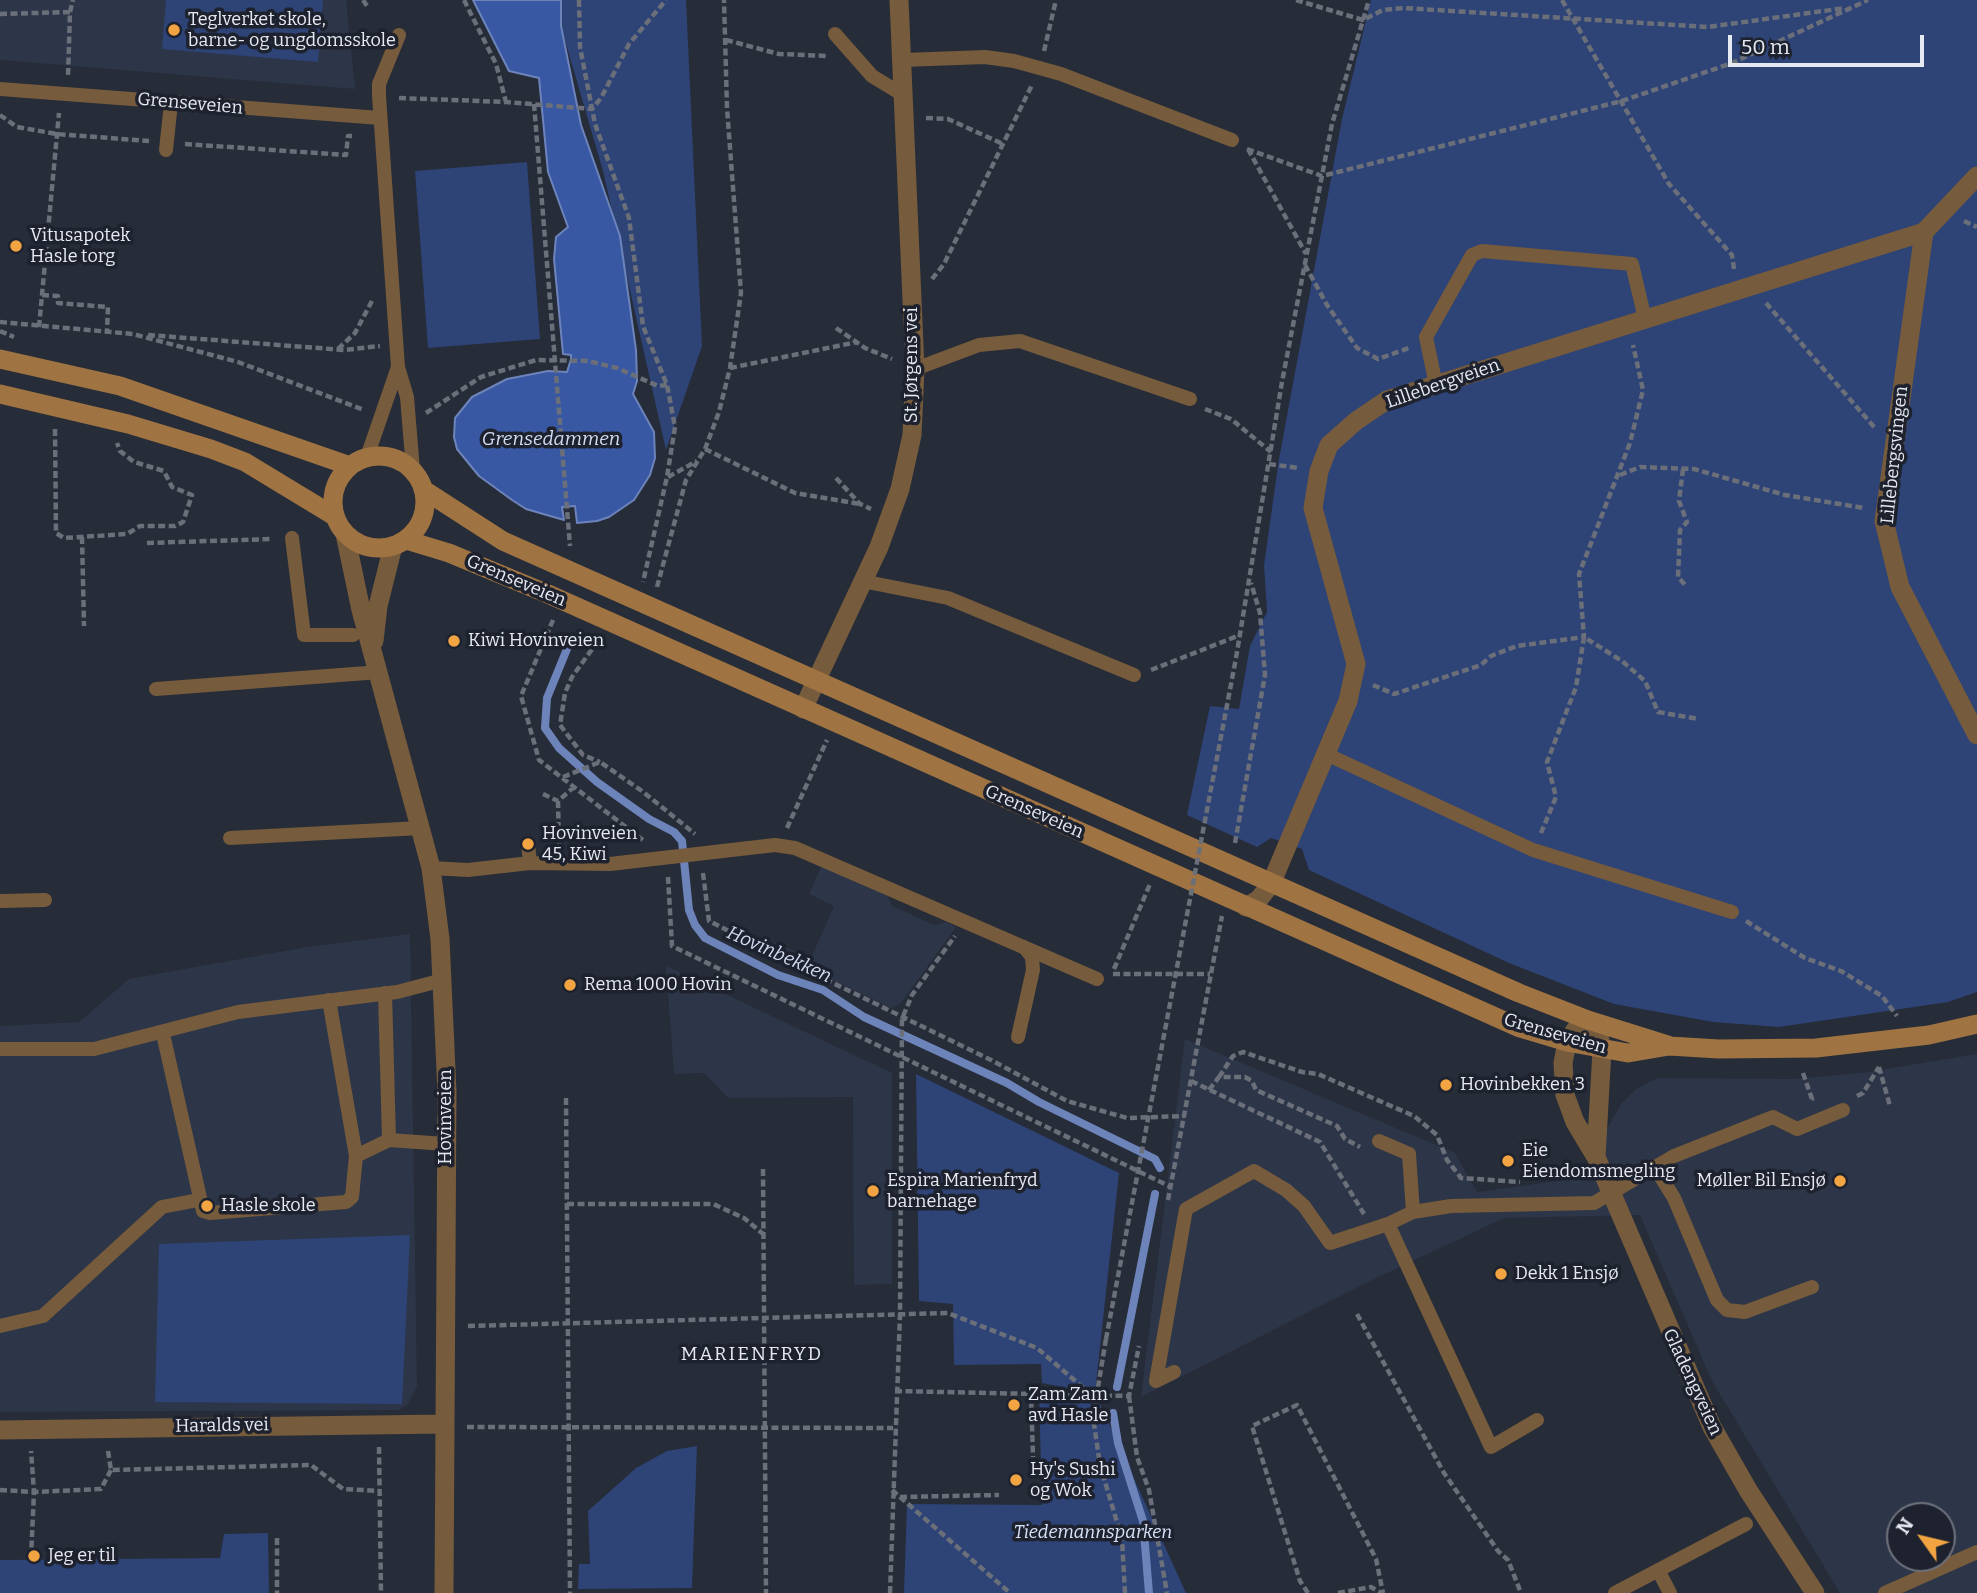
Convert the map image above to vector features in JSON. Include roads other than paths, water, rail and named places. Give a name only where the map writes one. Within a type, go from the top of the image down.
[{"type":"main road","points":[[0,359],[120,386],[359,461],[392,457],[413,470],[424,489],[424,517],[400,543],[368,547],[345,534],[334,516],[245,463],[211,449],[128,424],[0,394]]},
{"type":"main road","points":[[334,516],[334,490],[359,461]]},
{"type":"main road","name":"Grenseveien","points":[[424,489],[503,541],[815,681],[1272,884],[1588,1020],[1669,1046]]},
{"type":"main road","name":"Grenseveien","points":[[400,543],[493,570],[1509,1023],[1567,1042],[1628,1053],[1669,1046],[1719,1049],[1816,1048],[1929,1035],[1977,1024]]},
{"type":"street","name":"St. Jørgens vei","points":[[803,709],[890,519],[912,435],[915,369],[900,0]]},
{"type":"street","points":[[1924,232],[1977,176]]},
{"type":"street","name":"Lillebergveien","points":[[1246,907],[1259,899],[1272,884],[1348,701],[1356,664],[1313,508],[1320,471],[1329,446],[1356,421],[1387,400],[1924,232]]},
{"type":"street","name":"Lillebergsvingen","points":[[1924,232],[1884,521],[1900,587],[1977,736]]},
{"type":"street","name":"Hovinveien","points":[[345,534],[361,610],[374,649],[431,868],[443,980],[446,1144],[444,1593]]},
{"type":"street","name":"Hovinveien","points":[[374,649],[378,606],[400,543]]},
{"type":"street","points":[[1567,1042],[1576,1029],[1588,1020]]},
{"type":"street","name":"Gladengveien","points":[[1588,1020],[1599,1036],[1602,1049],[1596,1157]]},
{"type":"street","name":"Gladengveien","points":[[1567,1042],[1563,1063],[1565,1095],[1575,1122],[1596,1157],[1610,1196],[1712,1427],[1748,1490],[1815,1593]]},
{"type":"street","name":"Haralds vei","points":[[0,1430],[444,1424]]},
{"type":"lane","points":[[835,34],[882,84],[905,96]]},
{"type":"lane","points":[[399,35],[379,84],[379,96],[398,367],[407,397],[413,470]]},
{"type":"lane","points":[[903,60],[985,57],[1039,68],[1232,140]]},
{"type":"lane","name":"Grenseveien","points":[[0,89],[380,118]]},
{"type":"lane","points":[[166,146],[171,103]]},
{"type":"lane","points":[[1436,385],[1426,337],[1472,255],[1482,251],[1632,264],[1636,322]]},
{"type":"lane","points":[[915,369],[979,345],[1020,341],[1190,399]]},
{"type":"lane","points":[[359,461],[398,367]]},
{"type":"lane","points":[[292,538],[304,635],[353,635]]},
{"type":"lane","points":[[862,581],[948,598],[1134,675]]},
{"type":"lane","points":[[156,689],[380,672]]},
{"type":"lane","points":[[1326,754],[1533,849],[1731,912]]},
{"type":"lane","points":[[230,838],[421,828]]},
{"type":"lane","points":[[528,844],[530,863]]},
{"type":"lane","points":[[431,868],[468,870],[530,863],[610,864],[779,846],[795,848],[1024,947],[1104,977]]},
{"type":"lane","points":[[0,901],[45,900]]},
{"type":"lane","points":[[1018,1037],[1033,970],[1032,957],[1024,947]]},
{"type":"lane","points":[[0,1049],[94,1049],[163,1034],[238,1012],[386,993],[443,980]]},
{"type":"lane","points":[[386,993],[389,1140]]},
{"type":"lane","points":[[163,1034],[202,1211],[210,1213],[346,1202],[352,1197],[356,1156],[329,1000]]},
{"type":"lane","points":[[1174,1372],[1156,1381],[1186,1209],[1254,1171],[1286,1190],[1304,1206],[1330,1243],[1388,1224],[1413,1212],[1451,1206],[1594,1203],[1674,1156],[1773,1117],[1797,1129],[1843,1110]]},
{"type":"lane","points":[[356,1156],[389,1140],[446,1144]]},
{"type":"lane","points":[[1379,1140],[1409,1154],[1413,1212]]},
{"type":"lane","points":[[1656,1169],[1674,1198],[1717,1300],[1727,1310],[1745,1312],[1812,1287]]},
{"type":"lane","points":[[0,1326],[43,1316],[162,1206],[198,1200]]},
{"type":"lane","points":[[1388,1224],[1491,1447],[1537,1420]]},
{"type":"lane","points":[[1615,1593],[1746,1524]]},
{"type":"lane","points":[[1885,1593],[1977,1552]]},
{"type":"lane","points":[[1658,1570],[1670,1593]]},
{"type":"water","name":"Grensedammen","points":[[473,0],[561,0],[561,26],[581,125],[620,236],[636,350],[637,381],[633,394],[654,432],[655,458],[650,475],[634,500],[609,517],[597,521],[577,523],[575,506],[562,507],[564,520],[526,509],[479,476],[457,449],[454,437],[455,418],[472,397],[507,379],[548,371],[567,372],[571,359],[571,355],[563,354],[554,259],[556,237],[568,227],[548,172],[539,78],[509,71]]},
{"type":"waterway","name":"Hovinbekken","points":[[567,649],[547,698],[545,728],[559,748],[597,782],[649,819],[674,832],[682,841],[689,910],[695,925],[705,938],[778,975],[823,990],[864,1017],[1007,1083],[1039,1102],[1155,1159],[1160,1168]]},
{"type":"waterway","name":"Hovinbekken","points":[[1117,1387],[1155,1194]]},
{"type":"waterway","name":"Hovinbekken","points":[[1113,1413],[1118,1443],[1143,1521],[1149,1593]]},
{"type":"place","name":"Teglverket skole, barne- og ungdomsskole","points":[[174,30]]},
{"type":"place","name":"Vitusapotek Hasle torg","points":[[16,246]]},
{"type":"place","name":"Kiwi Hovinveien","points":[[454,641]]},
{"type":"place","name":"Hovinveien 45, Kiwi","points":[[528,844]]},
{"type":"place","name":"Rema 1000 Hovin","points":[[570,985]]},
{"type":"place","name":"Hovinbekken 3","points":[[1446,1085]]},
{"type":"place","name":"Eie Eiendomsmegling","points":[[1508,1161]]},
{"type":"place","name":"Møller Bil Ensjø","points":[[1840,1181]]},
{"type":"place","name":"Espira Marienfryd barnehage","points":[[873,1191]]},
{"type":"place","name":"Hasle skole","points":[[207,1206]]},
{"type":"place","name":"Dekk 1 Ensjø","points":[[1501,1274]]},
{"type":"place","name":"Zam Zam avd Hasle","points":[[1014,1405]]},
{"type":"place","name":"Hy's Sushi og Wok","points":[[1016,1480]]},
{"type":"place","name":"Jeg er til","points":[[34,1556]]},
{"type":"district","name":"MARIENFRYD","points":[[752,1355]]},
{"type":"park label","name":"Tiedemannsparken","points":[[1093,1533]]}]
